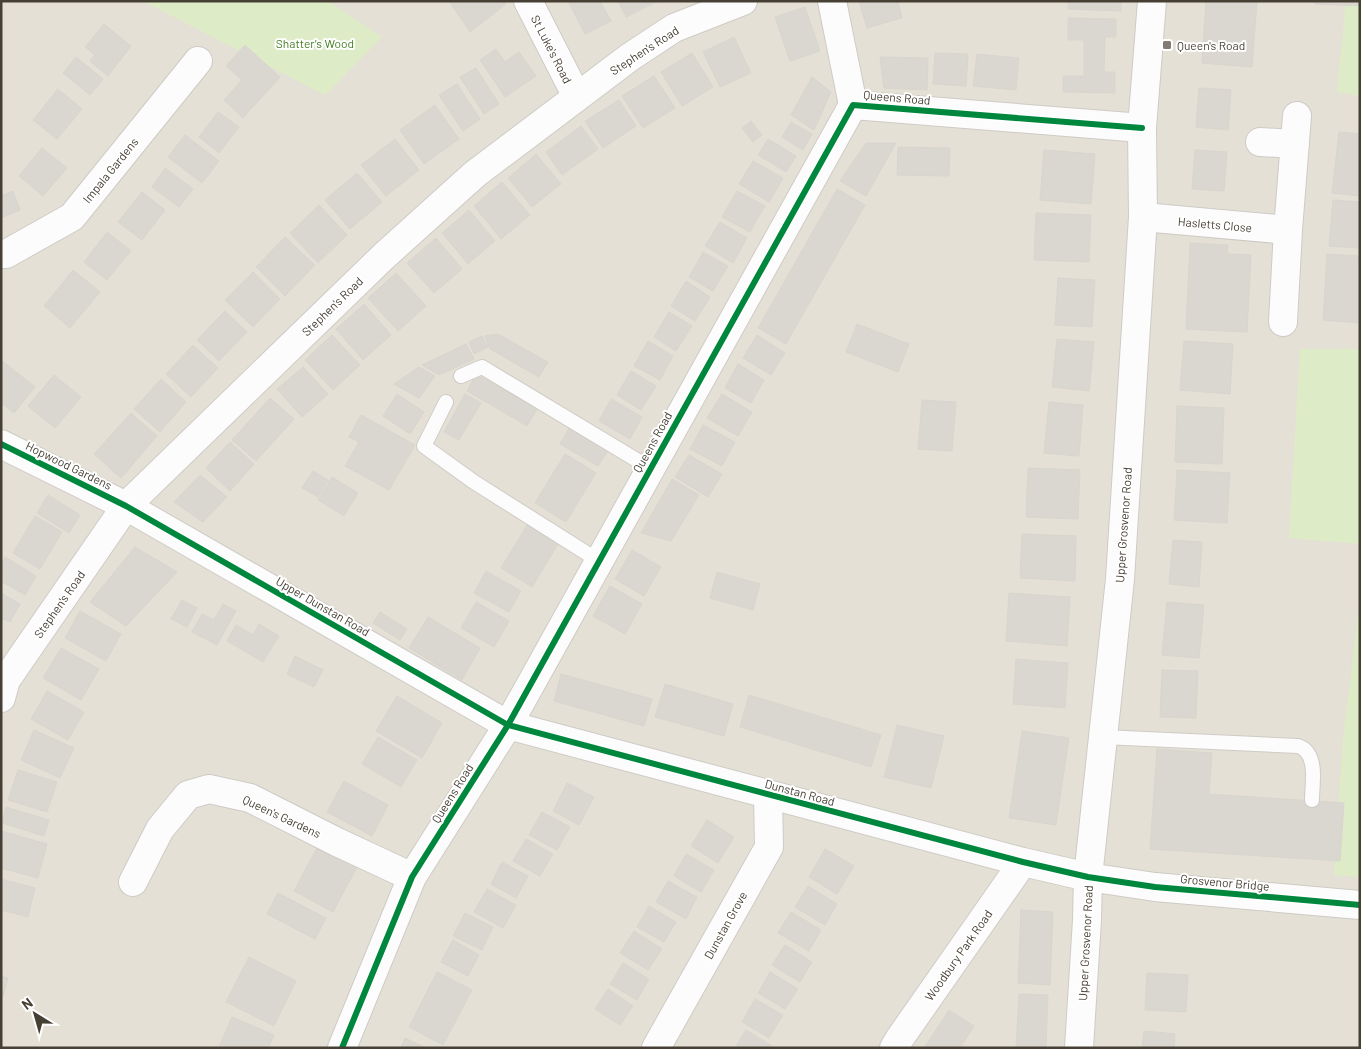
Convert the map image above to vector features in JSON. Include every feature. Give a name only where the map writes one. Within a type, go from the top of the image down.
[{"type":"street","name":"St Luke's Road","points":[[528,1],[577,97]]},
{"type":"street","name":"Stephen's Road","points":[[1,698],[6,680],[126,506],[391,249],[475,174],[630,57],[674,28],[743,1]]},
{"type":"street","points":[[832,1],[853,105]]},
{"type":"street","name":"Upper Grosvenor Road","points":[[1079,1048],[1088,877],[1120,579],[1143,218],[1142,128],[1152,1]]},
{"type":"street","name":"Impala Gardens","points":[[1,254],[6,254],[72,217],[198,61]]},
{"type":"street","name":"Queens Road","points":[[342,1048],[412,877],[508,725],[853,105],[1142,128]]},
{"type":"street","points":[[1283,322],[1297,116]]},
{"type":"street","points":[[1260,142],[1295,144]]},
{"type":"street","name":"Hasletts Close","points":[[1143,218],[1288,230]]},
{"type":"street","name":"Hopwood Gardens","points":[[1,444],[126,506]]},
{"type":"street","name":"Upper Dunstan Road","points":[[126,506],[508,725]]},
{"type":"street","name":"Dunstan Road","points":[[508,725],[1023,862],[1088,877]]},
{"type":"street","name":"Queen's Gardens","points":[[134,882],[160,829],[188,795],[209,789],[250,798],[336,842],[412,877]]},
{"type":"street","name":"Dunstan Grove","points":[[656,1048],[770,846],[768,795]]},
{"type":"street","name":"Woodbury Park Road","points":[[894,1048],[1023,862]]},
{"type":"street","name":"Grosvenor Bridge","points":[[1088,877],[1155,887],[1360,905]]},
{"type":"lane","points":[[461,376],[482,366],[650,468]]},
{"type":"lane","points":[[446,402],[424,446],[474,482],[599,560]]},
{"type":"lane","points":[[1103,738],[1298,746],[1305,750],[1311,759],[1313,771],[1312,800]]},
{"type":"shaded area","points":[[1,1],[1360,1],[1359,1048],[1,1048]]},
{"type":"green space","name":"Shatter's Wood","points":[[143,1],[328,1],[382,37],[325,95]]},
{"type":"green space","points":[[1346,1],[1360,1],[1360,96],[1337,92]]},
{"type":"green space","points":[[1300,349],[1360,349],[1360,544],[1289,538]]},
{"type":"green space","points":[[1360,598],[1360,877],[1334,875],[1343,739]]},
{"type":"building","points":[[449,1],[504,1],[506,4],[470,32]]},
{"type":"building","points":[[568,1],[600,1],[611,21],[585,34]]},
{"type":"building","points":[[618,1],[658,1],[626,17]]},
{"type":"building","points":[[859,1],[898,1],[902,18],[867,28]]},
{"type":"building","points":[[1068,1],[1121,1],[1121,11],[1068,9]]},
{"type":"building","points":[[1206,1],[1257,1],[1252,67],[1202,63]]},
{"type":"building","points":[[1314,1],[1360,1],[1360,6],[1314,4]]},
{"type":"building","points":[[805,7],[820,51],[790,61],[775,17]]},
{"type":"building","points":[[1068,18],[1116,19],[1116,37],[1105,37],[1104,72],[1115,72],[1115,93],[1063,92],[1063,76],[1084,76],[1084,40],[1068,40]]},
{"type":"building","points":[[104,24],[131,46],[108,76],[90,61],[95,55],[85,47]]},
{"type":"building","points":[[734,37],[751,73],[720,87],[703,52]]},
{"type":"building","points":[[245,45],[280,77],[243,118],[224,100],[242,80],[226,66]]},
{"type":"building","points":[[496,49],[505,62],[519,52],[536,76],[505,97],[480,60]]},
{"type":"building","points":[[692,53],[713,87],[682,106],[661,72]]},
{"type":"building","points":[[935,53],[968,54],[966,86],[933,84]]},
{"type":"building","points":[[977,54],[1019,58],[1016,90],[973,86]]},
{"type":"building","points":[[76,57],[103,79],[90,95],[63,73]]},
{"type":"building","points":[[880,57],[928,58],[927,90],[884,88]]},
{"type":"building","points":[[476,68],[499,104],[484,114],[460,77]]},
{"type":"building","points":[[654,76],[675,108],[643,128],[622,96]]},
{"type":"building","points":[[812,77],[831,92],[814,130],[791,115]]},
{"type":"building","points":[[457,84],[480,119],[463,131],[439,95]]},
{"type":"building","points":[[1199,88],[1231,90],[1228,130],[1196,127]]},
{"type":"building","points":[[58,89],[82,109],[57,139],[33,120]]},
{"type":"building","points":[[619,100],[636,126],[603,148],[585,121]]},
{"type":"building","points":[[435,105],[459,139],[424,164],[400,130]]},
{"type":"building","points":[[218,112],[239,127],[219,153],[199,137]]},
{"type":"building","points":[[751,121],[762,135],[753,142],[742,128]]},
{"type":"building","points":[[791,122],[812,134],[803,150],[782,137]]},
{"type":"building","points":[[581,126],[598,149],[562,175],[546,152]]},
{"type":"building","points":[[1339,132],[1360,134],[1360,196],[1332,193]]},
{"type":"building","points":[[185,135],[219,161],[202,183],[168,157]]},
{"type":"building","points":[[395,139],[419,170],[386,196],[361,165]]},
{"type":"building","points":[[768,139],[796,156],[786,172],[758,155]]},
{"type":"building","points":[[866,143],[896,143],[866,196],[840,181]]},
{"type":"building","points":[[898,147],[950,148],[949,176],[897,175]]},
{"type":"building","points":[[42,148],[67,168],[43,196],[19,176]]},
{"type":"building","points":[[1044,150],[1095,154],[1091,204],[1040,200]]},
{"type":"building","points":[[1195,150],[1227,152],[1224,191],[1192,189]]},
{"type":"building","points":[[536,154],[561,184],[532,207],[508,178]]},
{"type":"building","points":[[753,161],[783,178],[769,202],[739,184]]},
{"type":"building","points":[[165,168],[193,189],[179,207],[152,187]]},
{"type":"building","points":[[357,173],[382,202],[350,229],[325,200]]},
{"type":"building","points":[[502,182],[530,215],[501,239],[474,206]]},
{"type":"building","points":[[837,189],[865,205],[786,344],[758,328]]},
{"type":"building","points":[[13,191],[20,210],[1,218],[1,196]]},
{"type":"building","points":[[737,191],[765,206],[750,232],[722,217]]},
{"type":"building","points":[[142,192],[165,210],[142,240],[118,222]]},
{"type":"building","points":[[1333,200],[1360,202],[1360,248],[1329,246]]},
{"type":"building","points":[[319,205],[347,235],[318,263],[290,233]]},
{"type":"building","points":[[469,210],[495,241],[468,264],[442,233]]},
{"type":"building","points":[[1036,213],[1091,215],[1089,262],[1034,260]]},
{"type":"building","points":[[720,222],[747,238],[733,263],[705,246]]},
{"type":"building","points":[[107,232],[131,251],[107,280],[84,262]]},
{"type":"building","points":[[285,237],[315,265],[285,296],[256,267]]},
{"type":"building","points":[[436,238],[462,269],[434,293],[407,263]]},
{"type":"building","points":[[1190,243],[1228,245],[1227,254],[1251,255],[1247,332],[1186,329]]},
{"type":"building","points":[[703,252],[728,266],[713,291],[689,277]]},
{"type":"building","points":[[1327,254],[1360,256],[1360,323],[1323,320]]},
{"type":"building","points":[[73,270],[100,292],[70,328],[44,306]]},
{"type":"building","points":[[253,272],[280,299],[253,327],[225,300]]},
{"type":"building","points":[[396,273],[426,306],[398,331],[368,298]]},
{"type":"building","points":[[1058,278],[1095,280],[1092,327],[1055,325]]},
{"type":"building","points":[[686,281],[710,297],[695,321],[671,306]]},
{"type":"building","points":[[364,304],[391,335],[363,360],[336,329]]},
{"type":"building","points":[[225,311],[247,332],[219,361],[197,340]]},
{"type":"building","points":[[669,312],[692,326],[676,351],[654,337]]},
{"type":"building","points":[[857,324],[909,344],[898,372],[846,352]]},
{"type":"building","points":[[498,334],[548,362],[539,377],[490,349],[485,336]]},
{"type":"building","points":[[332,335],[360,365],[333,390],[305,360]]},
{"type":"building","points":[[757,335],[785,353],[771,375],[743,358]]},
{"type":"building","points":[[482,336],[488,347],[474,354],[469,342]]},
{"type":"building","points":[[1057,339],[1094,342],[1089,391],[1052,387]]},
{"type":"building","points":[[648,341],[673,356],[660,380],[634,366]]},
{"type":"building","points":[[1184,341],[1233,344],[1230,394],[1180,390]]},
{"type":"building","points":[[466,344],[474,359],[439,375],[422,365]]},
{"type":"building","points":[[193,345],[218,368],[191,397],[166,374]]},
{"type":"building","points":[[1,360],[35,387],[14,413],[1,403]]},
{"type":"building","points":[[738,364],[764,380],[751,403],[725,388]]},
{"type":"building","points":[[303,367],[328,394],[302,417],[277,389]]},
{"type":"building","points":[[419,367],[435,376],[419,398],[394,384]]},
{"type":"building","points":[[631,371],[656,386],[641,410],[617,395]]},
{"type":"building","points":[[476,374],[537,409],[527,426],[467,391]]},
{"type":"building","points":[[54,375],[81,397],[55,428],[28,406]]},
{"type":"building","points":[[161,379],[186,402],[160,432],[134,409]]},
{"type":"building","points":[[397,394],[424,412],[410,434],[383,416]]},
{"type":"building","points":[[465,394],[481,403],[459,440],[444,432]]},
{"type":"building","points":[[722,394],[752,412],[738,436],[707,418]]},
{"type":"building","points":[[270,398],[294,419],[256,461],[232,440]]},
{"type":"building","points":[[611,399],[642,417],[630,439],[599,421]]},
{"type":"building","points":[[922,400],[956,402],[952,451],[918,449]]},
{"type":"building","points":[[1049,402],[1083,405],[1079,456],[1044,453]]},
{"type":"building","points":[[1177,406],[1224,408],[1222,464],[1175,462]]},
{"type":"building","points":[[131,413],[157,436],[121,478],[94,454]]},
{"type":"building","points":[[361,415],[415,445],[389,490],[345,466],[359,442],[349,437]]},
{"type":"building","points":[[572,423],[611,446],[598,466],[560,444]]},
{"type":"building","points":[[703,425],[735,442],[722,466],[690,449]]},
{"type":"building","points":[[230,442],[254,464],[230,491],[206,468]]},
{"type":"building","points":[[565,454],[596,473],[566,522],[535,503]]},
{"type":"building","points":[[689,455],[722,474],[708,497],[675,477]]},
{"type":"building","points":[[1028,468],[1080,470],[1078,519],[1026,517]]},
{"type":"building","points":[[1177,470],[1230,473],[1227,523],[1174,520]]},
{"type":"building","points":[[313,471],[328,480],[318,497],[302,488]]},
{"type":"building","points":[[200,475],[227,497],[203,522],[174,502]]},
{"type":"building","points":[[332,477],[358,493],[344,516],[318,500]]},
{"type":"building","points":[[672,479],[699,495],[671,541],[641,533]]},
{"type":"building","points":[[48,495],[80,515],[69,533],[37,513]]},
{"type":"building","points":[[35,516],[62,532],[40,569],[13,553]]},
{"type":"building","points":[[529,522],[560,541],[532,587],[501,568]]},
{"type":"building","points":[[1022,534],[1076,536],[1075,581],[1020,578]]},
{"type":"building","points":[[1173,540],[1202,542],[1199,587],[1169,584]]},
{"type":"building","points":[[135,547],[177,572],[126,626],[90,602]]},
{"type":"building","points":[[632,550],[661,567],[644,596],[615,579]]},
{"type":"building","points":[[5,557],[36,576],[25,595],[1,581],[1,564]]},
{"type":"building","points":[[486,571],[521,591],[509,612],[474,593]]},
{"type":"building","points":[[717,572],[760,584],[753,610],[710,598]]},
{"type":"building","points":[[610,586],[642,604],[625,634],[593,616]]},
{"type":"building","points":[[1,593],[20,604],[10,622],[1,618]]},
{"type":"building","points":[[1009,593],[1070,597],[1067,646],[1006,641]]},
{"type":"building","points":[[182,600],[197,608],[187,627],[171,619]]},
{"type":"building","points":[[476,602],[509,621],[494,647],[461,628]]},
{"type":"building","points":[[1167,602],[1204,605],[1199,658],[1162,655]]},
{"type":"building","points":[[223,604],[236,611],[217,645],[192,632],[202,614],[214,620]]},
{"type":"building","points":[[80,611],[121,634],[106,661],[65,638]]},
{"type":"building","points":[[380,612],[407,629],[400,640],[373,623]]},
{"type":"building","points":[[428,617],[480,648],[462,680],[409,648]]},
{"type":"building","points":[[259,624],[279,636],[263,662],[227,641],[236,625],[253,635]]},
{"type":"building","points":[[61,648],[99,669],[81,700],[43,678]]},
{"type":"building","points":[[295,656],[323,670],[314,687],[287,674]]},
{"type":"building","points":[[1016,659],[1068,663],[1065,708],[1013,704]]},
{"type":"building","points":[[1162,670],[1198,671],[1196,718],[1160,717]]},
{"type":"building","points":[[561,674],[652,699],[644,726],[554,701]]},
{"type":"building","points":[[665,684],[733,704],[724,736],[655,717]]},
{"type":"building","points":[[47,691],[84,712],[68,740],[31,719]]},
{"type":"building","points":[[749,695],[881,735],[871,767],[740,727]]},
{"type":"building","points":[[397,696],[442,723],[422,758],[376,731]]},
{"type":"building","points":[[897,725],[944,736],[931,788],[884,777]]},
{"type":"building","points":[[34,730],[74,748],[60,778],[21,760]]},
{"type":"building","points":[[1022,731],[1069,738],[1056,825],[1009,818]]},
{"type":"building","points":[[378,737],[417,760],[401,787],[362,764]]},
{"type":"building","points":[[1157,749],[1212,753],[1209,794],[1344,803],[1340,861],[1150,849]]},
{"type":"building","points":[[18,770],[57,782],[47,812],[8,800]]},
{"type":"building","points":[[344,781],[388,805],[372,836],[327,812]]},
{"type":"building","points":[[567,783],[594,797],[579,825],[553,811]]},
{"type":"building","points":[[6,807],[49,820],[44,836],[2,823]]},
{"type":"building","points":[[542,812],[570,827],[557,850],[529,835]]},
{"type":"building","points":[[707,820],[734,837],[718,863],[691,846]]},
{"type":"building","points":[[1,831],[47,844],[38,878],[1,868]]},
{"type":"building","points":[[526,839],[553,854],[540,876],[513,861]]},
{"type":"building","points":[[320,842],[359,863],[333,912],[294,891]]},
{"type":"building","points":[[825,849],[854,866],[837,894],[809,877]]},
{"type":"building","points":[[686,854],[714,870],[701,892],[674,876]]},
{"type":"building","points":[[502,862],[528,876],[516,898],[491,884]]},
{"type":"building","points":[[1,879],[35,888],[28,917],[1,910]]},
{"type":"building","points":[[668,881],[697,897],[686,919],[656,902]]},
{"type":"building","points":[[808,886],[837,904],[825,925],[795,907]]},
{"type":"building","points":[[487,889],[516,905],[503,928],[474,912]]},
{"type":"building","points":[[278,893],[326,918],[315,939],[267,914]]},
{"type":"building","points":[[649,906],[676,922],[664,942],[637,927]]},
{"type":"building","points":[[1021,910],[1053,912],[1050,985],[1018,983]]},
{"type":"building","points":[[791,912],[821,930],[809,951],[778,933]]},
{"type":"building","points":[[465,913],[493,927],[482,950],[453,936]]},
{"type":"building","points":[[634,931],[662,949],[648,970],[620,953]]},
{"type":"building","points":[[453,940],[479,955],[468,976],[441,962]]},
{"type":"building","points":[[785,945],[812,962],[800,982],[772,965]]},
{"type":"building","points":[[249,957],[296,981],[274,1026],[226,1002]]},
{"type":"building","points":[[623,963],[649,979],[637,1000],[610,984]]},
{"type":"building","points":[[437,972],[472,990],[443,1045],[409,1027]]},
{"type":"building","points":[[770,972],[798,989],[785,1009],[758,993]]},
{"type":"building","points":[[1147,973],[1188,975],[1186,1012],[1145,1010]]},
{"type":"building","points":[[1,976],[8,978],[3,997],[1,996]]},
{"type":"building","points":[[608,989],[633,1006],[620,1025],[595,1009]]},
{"type":"building","points":[[1019,994],[1048,995],[1046,1048],[1016,1048]]},
{"type":"building","points":[[755,999],[783,1015],[769,1038],[742,1022]]},
{"type":"building","points":[[949,1010],[974,1026],[960,1048],[924,1048]]},
{"type":"building","points":[[232,1017],[274,1035],[268,1048],[219,1047]]},
{"type":"building","points":[[746,1030],[772,1046],[771,1048],[735,1048]]},
{"type":"building","points":[[1144,1031],[1175,1034],[1174,1048],[1142,1048]]},
{"type":"building","points":[[405,1038],[426,1048],[401,1048]]},
{"type":"cycle path","points":[[342,1048],[412,877],[508,725],[853,105],[1142,128]]},
{"type":"cycle path","points":[[1,444],[126,506],[508,725],[1023,862],[1088,877],[1155,887],[1360,905]]},
{"type":"place","name":"Queen's Road","points":[[1167,45]]}]
